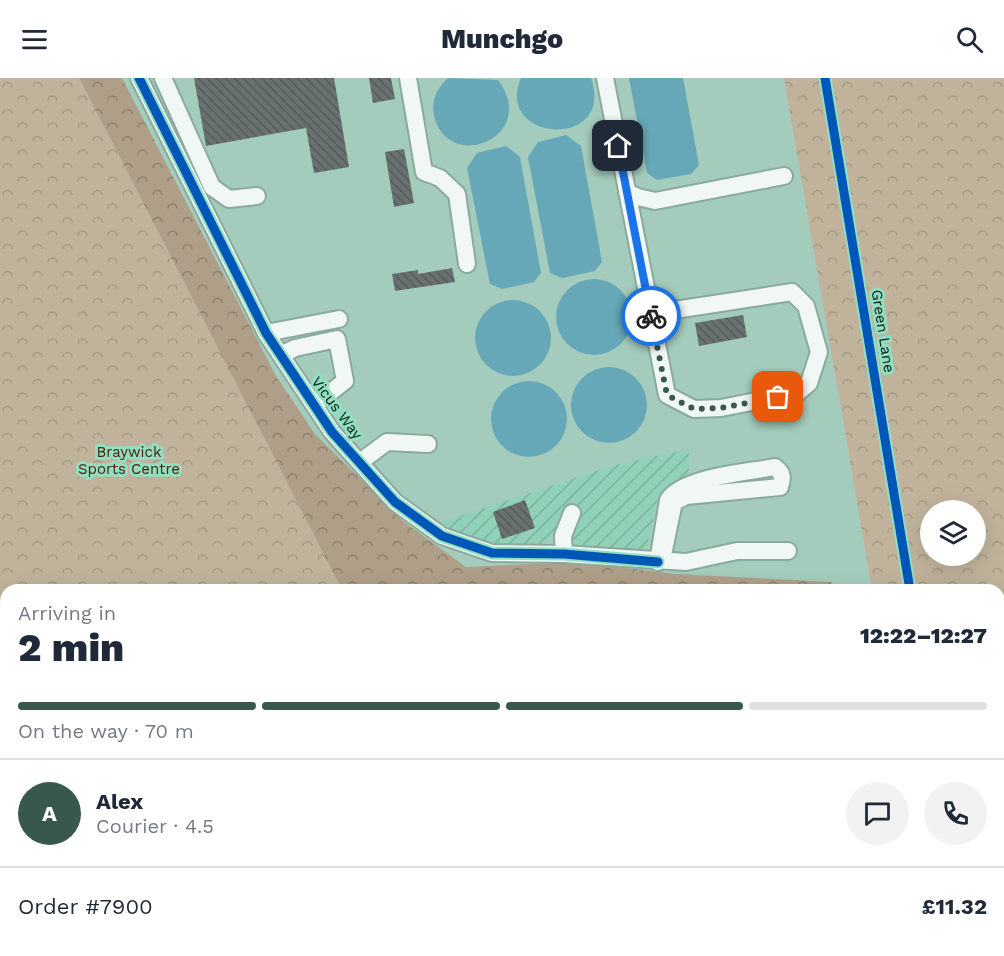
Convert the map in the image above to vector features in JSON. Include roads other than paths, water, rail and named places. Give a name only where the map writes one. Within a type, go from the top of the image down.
[{"type":"street","name":"Vicus Way","points":[[140,78],[266,333],[332,432],[395,502],[442,536],[492,553],[564,554],[658,562],[686,562],[737,552],[788,552]]},
{"type":"street","points":[[163,78],[212,187],[229,199],[257,196]]},
{"type":"street","points":[[408,78],[424,172],[440,178],[457,194],[467,264]]},
{"type":"street","points":[[605,78],[627,192],[667,395],[694,409],[721,408],[797,393],[809,383],[819,351],[806,306],[792,292],[668,311],[649,303]]},
{"type":"street","points":[[627,192],[655,201],[784,176]]},
{"type":"street","points":[[266,333],[339,319]]},
{"type":"street","points":[[281,356],[295,348],[337,339],[345,381],[314,405]]},
{"type":"street","points":[[360,462],[387,442],[428,444]]},
{"type":"street","points":[[775,467],[781,471],[783,478],[780,487],[686,496],[674,502],[664,550],[658,562],[668,500],[680,487],[775,467]]},
{"type":"street","points":[[564,554],[563,536],[572,513]]},
{"type":"water","points":[[448,78],[498,80],[508,100],[508,118],[500,132],[487,141],[471,145],[456,143],[442,133],[434,115],[433,105],[438,90]]},
{"type":"water","points":[[521,78],[591,78],[594,102],[587,118],[572,127],[555,129],[537,125],[524,115],[517,99]]},
{"type":"water","points":[[629,78],[683,78],[699,165],[691,174],[657,180],[647,173]]},
{"type":"water","points":[[566,135],[581,146],[602,262],[595,271],[562,278],[550,273],[528,157],[538,142]]},
{"type":"water","points":[[506,146],[520,157],[541,273],[534,282],[502,289],[490,284],[467,168],[477,153]]},
{"type":"water","points":[[594,279],[609,282],[621,290],[629,302],[632,317],[629,332],[621,344],[609,352],[594,355],[579,352],[567,344],[559,332],[556,317],[559,302],[567,290],[579,282]]},
{"type":"water","points":[[513,300],[528,303],[540,311],[548,323],[551,338],[548,353],[540,365],[528,373],[513,376],[498,373],[486,365],[478,353],[475,338],[478,323],[486,311],[498,303]]},
{"type":"water","points":[[609,367],[624,370],[636,378],[644,390],[647,405],[644,420],[636,432],[624,440],[609,443],[594,440],[582,432],[574,420],[571,405],[574,390],[582,378],[594,370]]},
{"type":"water","points":[[529,381],[544,384],[556,392],[564,404],[567,419],[564,434],[556,446],[544,454],[529,457],[514,454],[502,446],[494,434],[491,419],[494,404],[502,392],[514,384]]},
{"type":"park label","name":"Braywick Sports Centre","points":[[129,460]]}]
